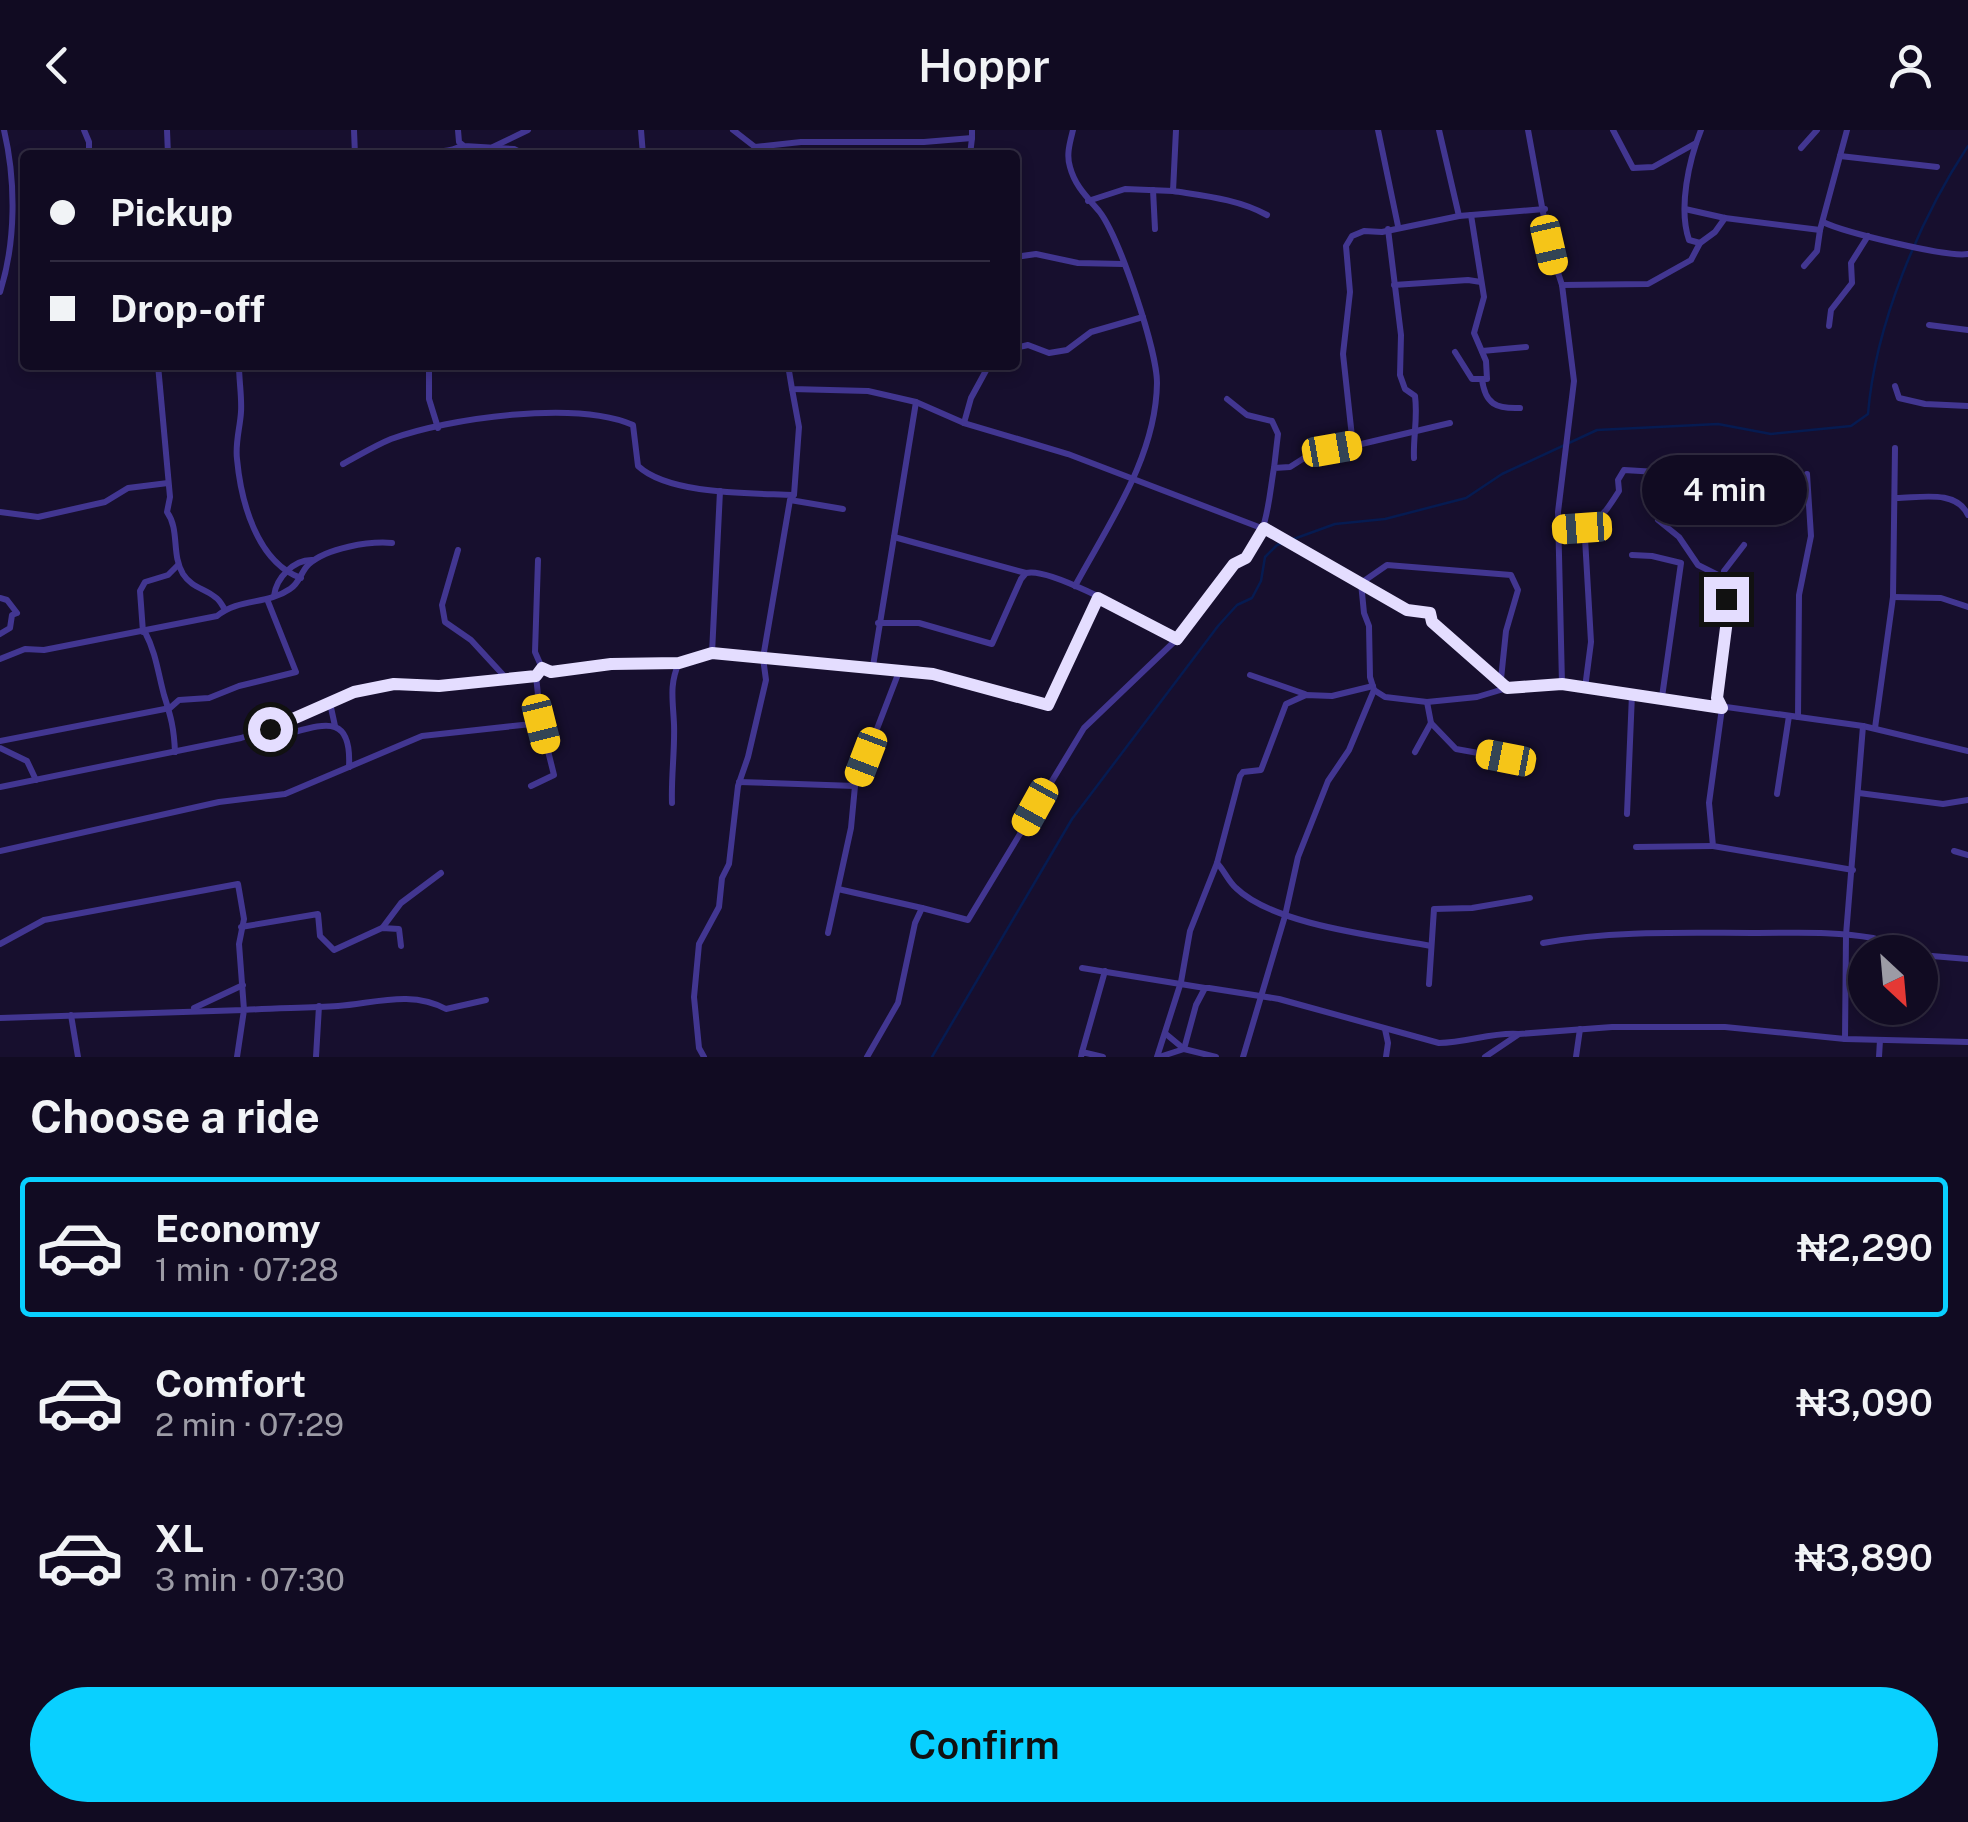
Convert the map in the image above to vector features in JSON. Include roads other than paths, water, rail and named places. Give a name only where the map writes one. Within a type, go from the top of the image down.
[{"type":"street","points":[[0,292],[10,257],[12,227],[4,130]]},
{"type":"street","points":[[458,130],[458,142],[462,145],[514,150]]},
{"type":"street","points":[[492,148],[528,130]]},
{"type":"street","points":[[734,130],[755,147],[801,142],[924,142],[972,134]]},
{"type":"street","points":[[1074,130],[1068,163],[1088,201],[1100,212],[1144,317],[1157,382],[1150,427],[1135,476],[1075,586]]},
{"type":"street","points":[[1172,191],[1176,130]]},
{"type":"street","points":[[1378,130],[1398,226]]},
{"type":"street","points":[[1440,130],[1459,216]]},
{"type":"street","points":[[1528,130],[1549,245],[1562,285],[1574,380],[1558,530],[1562,684]]},
{"type":"street","points":[[1612,130],[1634,168],[1653,166],[1696,144]]},
{"type":"street","points":[[1700,243],[1689,240],[1684,226],[1701,130]]},
{"type":"street","points":[[1801,148],[1817,130]]},
{"type":"street","points":[[1804,266],[1818,251],[1847,130]]},
{"type":"street","points":[[455,150],[462,145]]},
{"type":"street","points":[[1840,156],[1936,167]]},
{"type":"street","points":[[1088,201],[1126,188],[1172,191],[1245,205],[1267,215]]},
{"type":"street","points":[[1154,190],[1155,228]]},
{"type":"street","points":[[1352,446],[1343,354],[1350,292],[1346,246],[1352,236],[1459,216],[1545,209]]},
{"type":"street","points":[[1685,209],[1725,218],[1822,226],[1944,254],[1968,254]]},
{"type":"street","points":[[1455,352],[1472,379],[1487,379],[1482,350],[1474,334],[1484,297],[1471,215]]},
{"type":"street","points":[[1562,285],[1648,284],[1691,260],[1700,243],[1725,218]]},
{"type":"street","points":[[1388,229],[1401,335],[1400,374],[1405,389],[1416,396],[1414,458]]},
{"type":"street","points":[[1829,326],[1831,310],[1852,282],[1850,263],[1868,236]]},
{"type":"street","points":[[1020,256],[1036,254],[1078,263],[1122,264]]},
{"type":"street","points":[[1394,285],[1481,282]]},
{"type":"street","points":[[1020,347],[1028,345],[1049,353],[1067,350],[1092,332],[1144,317]]},
{"type":"street","points":[[1929,326],[1968,330]]},
{"type":"street","points":[[1482,350],[1526,347]]},
{"type":"street","points":[[158,370],[167,512],[172,519],[178,564],[186,580],[214,596],[225,610]]},
{"type":"street","points":[[240,370],[236,459],[257,535],[286,572],[301,578]]},
{"type":"street","points":[[429,370],[429,399],[438,428]]},
{"type":"street","points":[[704,1057],[699,1048],[694,997],[699,944],[719,907],[722,878],[729,864],[739,782],[766,680],[763,658],[792,498],[799,428],[789,370]]},
{"type":"street","points":[[964,423],[986,370]]},
{"type":"street","points":[[1482,379],[1490,404],[1520,408]]},
{"type":"street","points":[[1895,386],[1899,398],[1968,406]]},
{"type":"street","points":[[792,389],[868,391],[916,402],[964,423],[1135,476],[1264,528],[1407,610],[1430,613],[1432,622],[1507,688]]},
{"type":"street","points":[[838,889],[968,920],[1084,728],[1177,639],[1234,564],[1246,558],[1264,528],[1278,434],[1272,421],[1247,415],[1227,399]]},
{"type":"street","points":[[873,666],[916,402]]},
{"type":"street","points":[[343,464],[387,441],[492,416],[572,414],[629,422],[636,430],[635,457],[644,472],[679,484],[792,498],[843,509]]},
{"type":"street","points":[[1274,468],[1290,468],[1312,453],[1450,423]]},
{"type":"street","points":[[1875,728],[1892,597],[1895,448]]},
{"type":"street","points":[[1558,530],[1582,528],[1604,515],[1619,491],[1618,480],[1624,470],[1724,476],[1722,520]]},
{"type":"street","points":[[1778,794],[1793,717],[1799,595],[1811,536],[1806,474]]},
{"type":"street","points":[[0,512],[38,517],[105,502],[128,488],[168,483]]},
{"type":"street","points":[[712,653],[720,491]]},
{"type":"street","points":[[1896,498],[1949,497],[1964,507],[1968,515]]},
{"type":"street","points":[[1658,520],[1679,537],[1698,564],[1725,579]]},
{"type":"street","points":[[1582,528],[1590,642],[1585,688]]},
{"type":"street","points":[[894,537],[1026,573],[1034,571],[1075,586],[1177,639]]},
{"type":"street","points":[[1,657],[25,649],[44,650],[217,616],[243,602],[270,598],[292,588],[314,560],[371,541],[392,543]]},
{"type":"street","points":[[1712,846],[1709,804],[1722,708],[1717,698],[1727,620],[1724,571],[1744,545]]},
{"type":"street","points":[[458,550],[442,605],[446,622],[471,640],[507,679]]},
{"type":"street","points":[[1632,555],[1680,563],[1662,697]]},
{"type":"street","points":[[0,740],[170,708],[179,700],[209,698],[296,672],[270,598],[286,572],[306,559],[314,560]]},
{"type":"street","points":[[538,560],[535,652],[542,668],[551,672],[611,664],[679,663],[712,653],[933,674],[1048,705],[1098,598]]},
{"type":"street","points":[[175,752],[170,708],[159,666],[144,632],[140,590],[144,582],[168,575],[178,564]]},
{"type":"street","points":[[1361,583],[1387,566],[1511,575],[1518,590],[1506,631],[1501,680]]},
{"type":"street","points":[[878,623],[919,624],[992,644],[1026,573]]},
{"type":"street","points":[[1242,1057],[1285,916],[1298,857],[1328,781],[1349,750],[1374,688],[1361,583]]},
{"type":"street","points":[[1892,597],[1941,598],[1968,607]]},
{"type":"street","points":[[0,598],[7,600],[16,613],[10,628],[0,634]]},
{"type":"street","points":[[672,803],[671,680],[679,663]]},
{"type":"street","points":[[531,786],[554,775],[541,724],[536,676],[542,668]]},
{"type":"street","points":[[828,934],[851,828],[855,786],[900,669]]},
{"type":"street","points":[[1250,674],[1306,695],[1332,696],[1374,688]]},
{"type":"street","points":[[0,786],[270,729],[354,692],[394,684],[439,686],[536,676]]},
{"type":"street","points":[[1374,688],[1385,697],[1427,702],[1477,697],[1507,688],[1562,684],[1864,726],[1968,751]]},
{"type":"street","points":[[1627,814],[1632,694]]},
{"type":"street","points":[[1158,1057],[1181,982],[1190,931],[1216,862],[1240,776],[1242,772],[1261,770],[1286,704],[1306,695]]},
{"type":"street","points":[[1427,702],[1432,723],[1456,749],[1506,758]]},
{"type":"street","points":[[330,703],[335,726],[348,738],[349,767]]},
{"type":"street","points":[[301,718],[306,729]]},
{"type":"street","points":[[1415,752],[1432,723]]},
{"type":"street","points":[[0,851],[220,802],[285,794],[422,736],[541,724]]},
{"type":"street","points":[[270,729],[279,736],[335,726]]},
{"type":"street","points":[[1846,1039],[1846,935],[1864,726]]},
{"type":"street","points":[[0,748],[27,762],[36,780]]},
{"type":"street","points":[[739,782],[855,786]]},
{"type":"street","points":[[1859,793],[1943,804],[1968,800]]},
{"type":"street","points":[[1636,847],[1712,846],[1852,870]]},
{"type":"street","points":[[1954,851],[1968,855]]},
{"type":"street","points":[[1216,862],[1234,887],[1285,916],[1432,946]]},
{"type":"street","points":[[382,928],[400,902],[441,873]]},
{"type":"street","points":[[0,944],[44,920],[238,884],[244,919],[240,928],[244,1010],[238,1057]]},
{"type":"street","points":[[1428,984],[1434,909],[1472,908],[1530,898]]},
{"type":"street","points":[[866,1057],[898,1003],[915,923],[922,908]]},
{"type":"street","points":[[240,928],[318,914],[320,936],[334,950],[382,928],[399,929],[401,946]]},
{"type":"street","points":[[1544,943],[1632,934],[1846,935]]},
{"type":"street","points":[[1938,956],[1968,959]]},
{"type":"street","points":[[1082,968],[1260,996],[1439,1043],[1462,1044],[1500,1033],[1539,1035],[1580,1028],[1725,1027],[1846,1039],[1968,1042]]},
{"type":"street","points":[[1103,1057],[1081,1054],[1105,972]]},
{"type":"street","points":[[191,1010],[243,986]]},
{"type":"street","points":[[1184,1049],[1205,988]]},
{"type":"street","points":[[0,1018],[244,1010],[406,999],[429,1000],[446,1009],[486,1000]]},
{"type":"street","points":[[316,1057],[319,1006]]},
{"type":"street","points":[[71,1015],[78,1057]]},
{"type":"street","points":[[1384,1028],[1386,1057]]},
{"type":"street","points":[[1576,1057],[1580,1028]]},
{"type":"street","points":[[1388,1043],[1399,1032]]},
{"type":"street","points":[[1166,1034],[1184,1049],[1216,1057]]},
{"type":"street","points":[[1484,1057],[1519,1034]]},
{"type":"street","points":[[1879,1057],[1880,1040]]},
{"type":"street","points":[[1158,1057],[1184,1049]]},
{"type":"waterway","points":[[932,1057],[1072,819],[1218,626],[1237,605],[1252,598],[1261,581],[1265,557],[1277,545],[1335,524],[1385,519],[1466,498],[1502,474],[1597,430],[1718,424],[1771,434],[1851,426],[1868,414],[1880,345],[1902,275],[1933,207],[1968,146]]}]
